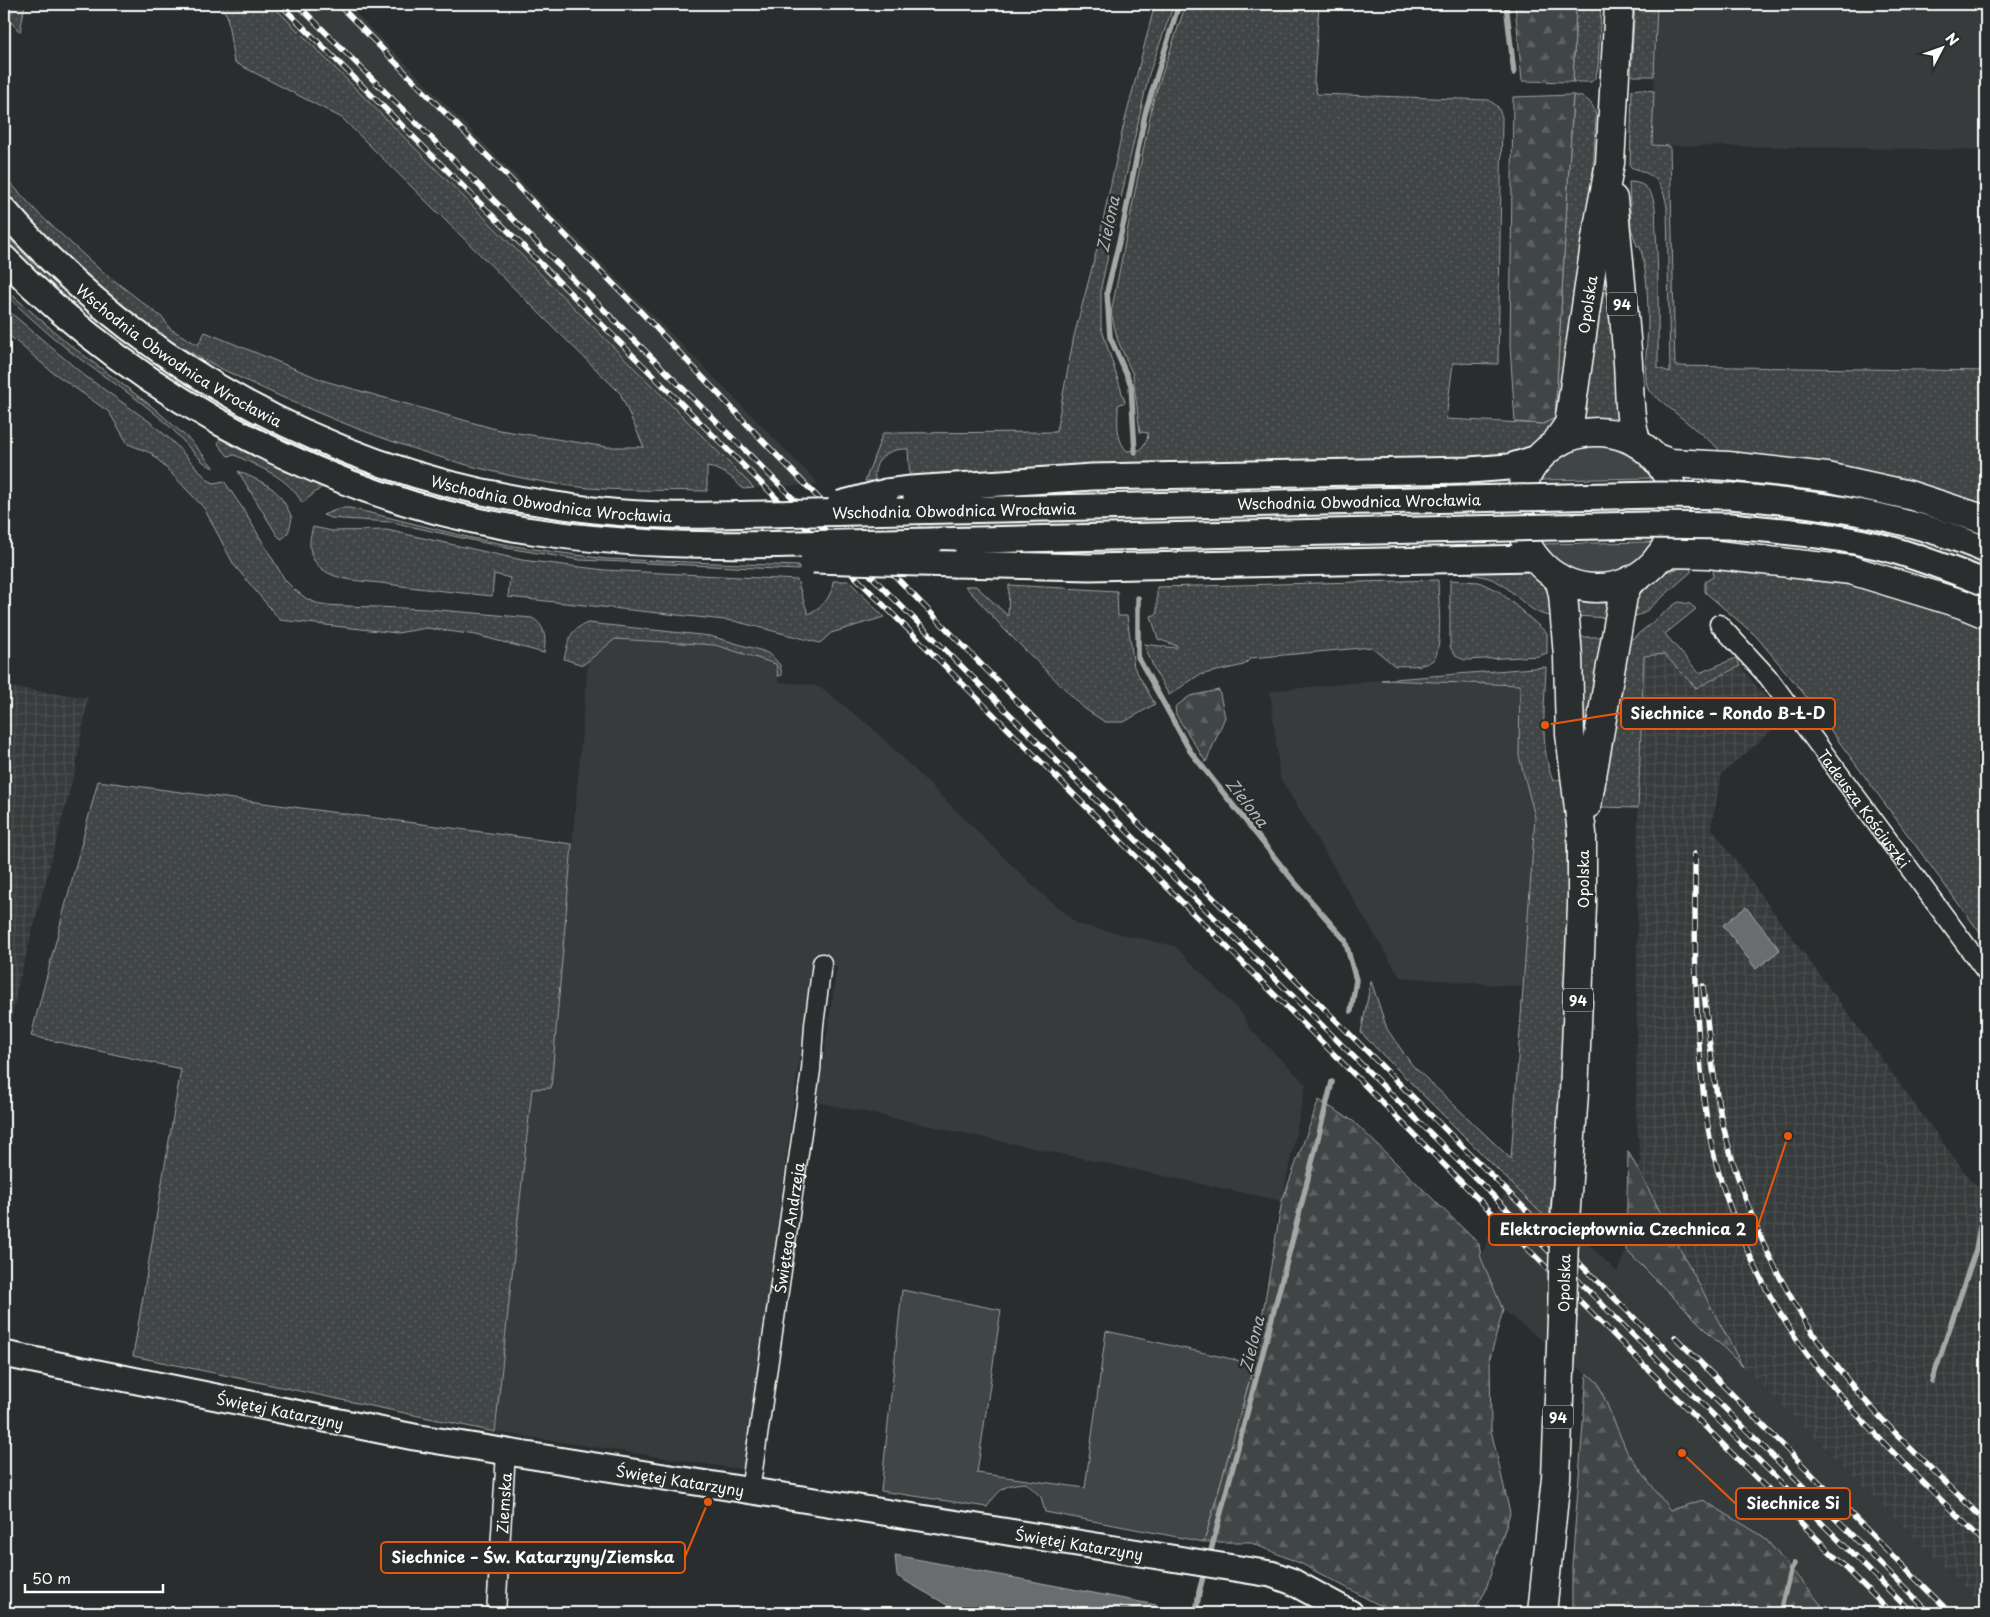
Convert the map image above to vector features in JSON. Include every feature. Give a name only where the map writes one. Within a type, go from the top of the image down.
[{"type":"main road","name":"Opolska","points":[[1547,451],[1570,424],[1596,238],[1610,163],[1619,4]]},
{"type":"main road","name":"Opolska","points":[[1610,163],[1628,364],[1629,400],[1633,430],[1646,450]]},
{"type":"main road","name":"Wschodnia Obwodnica Wrocławia","points":[[4,210],[46,256],[93,299],[138,334],[191,371],[254,408],[358,454],[423,477],[534,502],[664,515],[808,514],[1634,495],[1731,496],[1796,502],[1865,513],[1913,524],[1986,550]]},
{"type":"main road","name":"Wschodnia Obwodnica Wrocławia","points":[[4,258],[86,331],[156,382],[185,402],[281,454],[380,494],[444,513],[538,532],[651,544],[730,544],[783,556],[805,552],[932,540],[1647,525],[1730,526],[1796,532],[1891,549],[1944,566],[1986,583]]},
{"type":"main road","points":[[808,514],[886,492],[912,489],[1092,477],[1469,470],[1509,467],[1547,451],[1582,433],[1611,433],[1670,463],[1728,466],[1827,477],[1908,495],[1986,520]]},
{"type":"main road","name":"94","points":[[1547,451],[1528,473],[1521,490],[1519,508],[1526,543],[1536,558],[1559,578],[1582,586],[1606,587],[1629,581],[1646,571],[1659,557],[1668,541],[1674,524],[1675,506],[1668,480],[1646,450]]},
{"type":"main road","points":[[805,552],[955,564],[1090,567],[1536,558]]},
{"type":"main road","points":[[1659,557],[1673,553],[1708,554],[1852,570],[1962,604],[1986,614]]},
{"type":"main road","name":"Opolska","points":[[1542,1613],[1556,1478],[1564,1236],[1582,907],[1582,833],[1570,734],[1568,658],[1563,594],[1559,578]]},
{"type":"main road","name":"Opolska","points":[[1582,833],[1623,596],[1629,581]]},
{"type":"main road","name":"Świętej Katarzyny","points":[[4,1354],[414,1437],[1241,1568],[1271,1574],[1291,1581],[1350,1613]]},
{"type":"street","name":"Tadeusza Kościuszki","points":[[1719,624],[1768,677],[1986,972]]},
{"type":"street","name":"Świętego Andrzeja","points":[[750,1491],[810,1070],[822,963]]},
{"type":"street","name":"Ziemska","points":[[496,1613],[506,1452]]},
{"type":"shaded area","points":[[271,4],[347,4],[819,484],[754,488]]},
{"type":"shaded area","points":[[1657,4],[1986,4],[1986,150],[1652,145]]},
{"type":"shaded area","points":[[615,639],[715,645],[776,664],[779,682],[822,688],[871,727],[1031,884],[1077,924],[1175,946],[1243,1015],[1249,1028],[1306,1084],[1282,1201],[817,1102],[837,966],[812,962],[745,1470],[495,1432],[532,1088],[551,1087],[588,661]]},
{"type":"shaded area","points":[[1664,654],[1696,688],[1740,666],[1784,720],[1722,774],[1711,827],[1971,1181],[1986,1191],[1986,1609],[1626,1250],[1640,1161],[1636,1111],[1638,808],[1644,656]]},
{"type":"shaded area","points":[[1381,680],[1520,685],[1519,756],[1535,817],[1524,987],[1400,977],[1280,778],[1270,691]]},
{"type":"shaded area","points":[[4,686],[88,698],[75,771],[17,989],[4,1064]]},
{"type":"shaded area","points":[[1746,907],[1780,950],[1756,969],[1723,925]]},
{"type":"shaded area","points":[[1513,1169],[1617,1272],[1626,1250],[1986,1609],[1986,1613],[1826,1613],[1671,1510],[1627,1452],[1598,1383],[1503,1310],[1481,1258]]},
{"type":"shaded area","points":[[895,1555],[1156,1605],[1155,1613],[961,1613],[897,1576]]},
{"type":"green space","points":[[4,4],[25,4],[20,32],[4,15]]},
{"type":"green space","points":[[218,4],[271,4],[754,488],[743,489],[727,474],[707,467],[707,491],[589,488],[511,476],[433,455],[320,414],[204,360],[146,326],[79,273],[4,199],[4,176],[39,214],[98,268],[164,319],[169,328],[198,345],[205,332],[325,381],[499,430],[607,447],[644,447],[620,393],[342,118],[234,62],[227,15]]},
{"type":"green space","points":[[1155,4],[1174,4],[1149,74],[1101,287],[1101,327],[1125,402],[1118,405],[1118,423],[1119,435],[1127,451],[1140,450],[1147,440],[1148,433],[1140,432],[1133,375],[1118,341],[1111,313],[1153,101],[1186,4],[1319,4],[1314,81],[1317,94],[1489,100],[1498,107],[1502,117],[1498,364],[1453,363],[1446,419],[1543,424],[1555,418],[1573,95],[1589,101],[1596,116],[1591,212],[1558,425],[1528,451],[1495,458],[910,480],[908,449],[901,449],[894,450],[883,456],[876,467],[875,481],[865,481],[883,433],[1056,432],[1074,336],[1096,253],[1123,128]]},
{"type":"green space","points":[[1515,4],[1576,4],[1573,82],[1522,81]]},
{"type":"green space","points":[[1576,4],[1601,4],[1598,68],[1595,78],[1591,82],[1573,82]]},
{"type":"green space","points":[[1635,4],[1657,4],[1654,76],[1634,76],[1631,74]]},
{"type":"green space","points":[[1632,90],[1654,91],[1652,145],[1670,146],[1675,366],[1986,371],[1986,508],[1954,496],[1921,487],[1854,473],[1718,456],[1718,448],[1649,391],[1646,377],[1647,284],[1640,246],[1637,246],[1631,228],[1629,182],[1639,183],[1644,186],[1651,194],[1654,203],[1658,266],[1658,368],[1670,372],[1667,207],[1663,191],[1656,180],[1646,173],[1630,167]]},
{"type":"green space","points":[[1573,95],[1555,418],[1543,424],[1515,422],[1510,346],[1513,97]]},
{"type":"green space","points":[[4,233],[33,263],[89,312],[172,372],[365,468],[778,525],[788,535],[655,532],[576,526],[495,512],[417,492],[341,465],[267,433],[196,394],[128,350],[64,300],[4,245]]},
{"type":"green space","points":[[1607,254],[1617,390],[1617,423],[1606,420],[1583,420]]},
{"type":"green space","points":[[4,288],[70,345],[154,408],[192,442],[214,468],[197,456],[170,427],[151,411],[79,359],[46,332],[4,293]]},
{"type":"green space","points":[[4,307],[85,376],[150,422],[172,441],[208,480],[214,483],[224,481],[285,580],[307,599],[321,605],[428,609],[532,618],[537,621],[544,633],[544,653],[476,635],[427,628],[397,633],[280,620],[234,565],[204,508],[151,453],[128,444],[109,412],[51,371],[4,331]]},
{"type":"green space","points":[[221,437],[321,484],[322,487],[302,503],[290,486],[273,474],[235,455],[228,456],[218,444]]},
{"type":"green space","points":[[1597,446],[1613,449],[1628,456],[1640,465],[1651,478],[1541,480],[1565,456],[1580,449]]},
{"type":"green space","points":[[238,471],[265,484],[282,499],[292,518],[289,530],[284,538],[281,539],[277,535]]},
{"type":"green space","points":[[1731,507],[1848,521],[1901,533],[1986,563],[1986,573],[1731,517]]},
{"type":"green space","points":[[341,508],[350,508],[476,539],[606,559],[799,566],[799,570],[580,560],[507,548],[391,522],[331,518],[323,515]]},
{"type":"green space","points":[[1464,509],[1465,517],[922,529],[916,522]]},
{"type":"green space","points":[[313,527],[332,531],[387,530],[522,560],[605,570],[797,580],[808,614],[826,601],[831,592],[833,581],[849,581],[884,617],[831,633],[820,643],[734,621],[508,597],[510,578],[494,574],[492,596],[350,580],[328,573],[317,565],[310,550]]},
{"type":"green space","points":[[1652,542],[1638,560],[1619,571],[1606,575],[1582,573],[1570,569],[1550,554],[1541,544]]},
{"type":"green space","points":[[1714,564],[1820,573],[1986,623],[1986,941],[1801,690],[1756,636],[1705,592],[1705,582],[1713,577]]},
{"type":"green space","points":[[1691,566],[1691,572],[1644,613],[1631,618],[1634,601],[1652,580],[1665,572]]},
{"type":"green space","points":[[1522,569],[1530,573],[1545,588],[1554,616],[1538,613],[1505,586],[1493,579],[1457,570]]},
{"type":"green space","points":[[1438,580],[1440,622],[1438,646],[1433,660],[1425,664],[1395,666],[1372,647],[1251,658],[1244,665],[1199,675],[1169,695],[1155,671],[1144,644],[1176,648],[1177,646],[1158,639],[1151,616],[1157,614],[1157,587]]},
{"type":"green space","points":[[1450,580],[1479,582],[1500,592],[1547,633],[1547,653],[1539,656],[1466,660],[1456,656],[1450,646]]},
{"type":"green space","points":[[1009,585],[1117,591],[1118,616],[1127,616],[1134,667],[1155,704],[1124,722],[1105,722],[1085,709],[1006,631],[965,586],[976,586],[1008,616]]},
{"type":"green space","points":[[1577,597],[1593,599],[1610,598],[1609,618],[1575,616]]},
{"type":"green space","points":[[1679,602],[1690,604],[1696,609],[1665,634],[1699,673],[1736,658],[1740,666],[1696,688],[1664,654],[1644,656],[1638,808],[1602,807],[1626,639],[1632,639]]},
{"type":"green space","points":[[588,623],[710,636],[771,655],[780,665],[782,675],[778,676],[776,664],[715,645],[615,639],[583,665],[564,659],[570,636],[581,626]]},
{"type":"green space","points":[[1576,637],[1606,637],[1583,767]]},
{"type":"green space","points":[[1546,667],[1544,739],[1553,781],[1561,779],[1565,794],[1568,892],[1559,1108],[1549,1221],[1361,1033],[1371,981],[1387,1029],[1412,1065],[1511,1159],[1535,817],[1519,756],[1520,685],[1381,680]]},
{"type":"green space","points":[[1219,690],[1225,717],[1206,762],[1176,715],[1175,707],[1190,696]]},
{"type":"green space","points":[[98,781],[572,844],[551,1088],[532,1089],[495,1432],[133,1356],[181,1069],[31,1036]]},
{"type":"green space","points":[[1319,1100],[1353,1121],[1479,1244],[1481,1258],[1503,1310],[1490,1358],[1491,1430],[1510,1513],[1485,1592],[1473,1613],[1394,1613],[1302,1564],[1249,1542],[1204,1542],[1254,1364],[1282,1201]]},
{"type":"green space","points":[[1628,1151],[1743,1367],[1626,1250]]},
{"type":"green space","points":[[902,1290],[1001,1310],[977,1473],[1085,1488],[1106,1331],[1254,1364],[1204,1542],[1045,1512],[1041,1497],[1026,1483],[1012,1485],[1003,1489],[987,1507],[881,1491]]},
{"type":"green space","points":[[1587,1373],[1598,1383],[1627,1452],[1670,1510],[1703,1500],[1764,1537],[1828,1613],[1572,1613],[1572,1566]]},
{"type":"waterway","name":"Zielona","points":[[1135,452],[1131,385],[1110,337],[1107,292],[1124,221],[1145,114],[1179,4]]},
{"type":"waterway","points":[[1506,4],[1514,73]]},
{"type":"waterway","name":"Zielona","points":[[1138,598],[1138,657],[1190,751],[1291,878],[1345,940],[1356,980],[1351,1011]]},
{"type":"waterway","name":"Zielona","points":[[1209,1558],[1332,1082]]},
{"type":"waterway","points":[[1932,1381],[1976,1249],[1986,1195]]},
{"type":"waterway","points":[[1780,1613],[1790,1571],[1794,1564]]},
{"type":"waterway","name":"Zielona","points":[[1196,1613],[1205,1569]]},
{"type":"railway","points":[[280,4],[1210,930],[1891,1613]]},
{"type":"railway","points":[[297,4],[1912,1613]]},
{"type":"railway","points":[[338,4],[640,311],[761,439],[1062,747],[1930,1613]]},
{"type":"railway","points":[[1695,854],[1697,1021],[1707,1121],[1722,1182],[1745,1246],[1776,1306],[1810,1358],[1830,1383],[1872,1431],[1986,1544]]},
{"type":"railway","points":[[1703,986],[1716,1088],[1731,1156],[1755,1224],[1786,1289],[1824,1350],[1862,1397],[1896,1434],[1986,1522]]},
{"type":"railway","points":[[1675,1337],[1888,1551]]},
{"type":"railway","points":[[1883,1546],[1950,1613]]},
{"type":"place","name":"Siechnice – Rondo B-Ł-D","points":[[1545,725]]},
{"type":"place","name":"Elektrociepłownia Czechnica 2","points":[[1788,1136]]},
{"type":"place","name":"Siechnice Si","points":[[1682,1453]]},
{"type":"place","name":"Siechnice – Św. Katarzyny/Ziemska","points":[[708,1502]]}]
